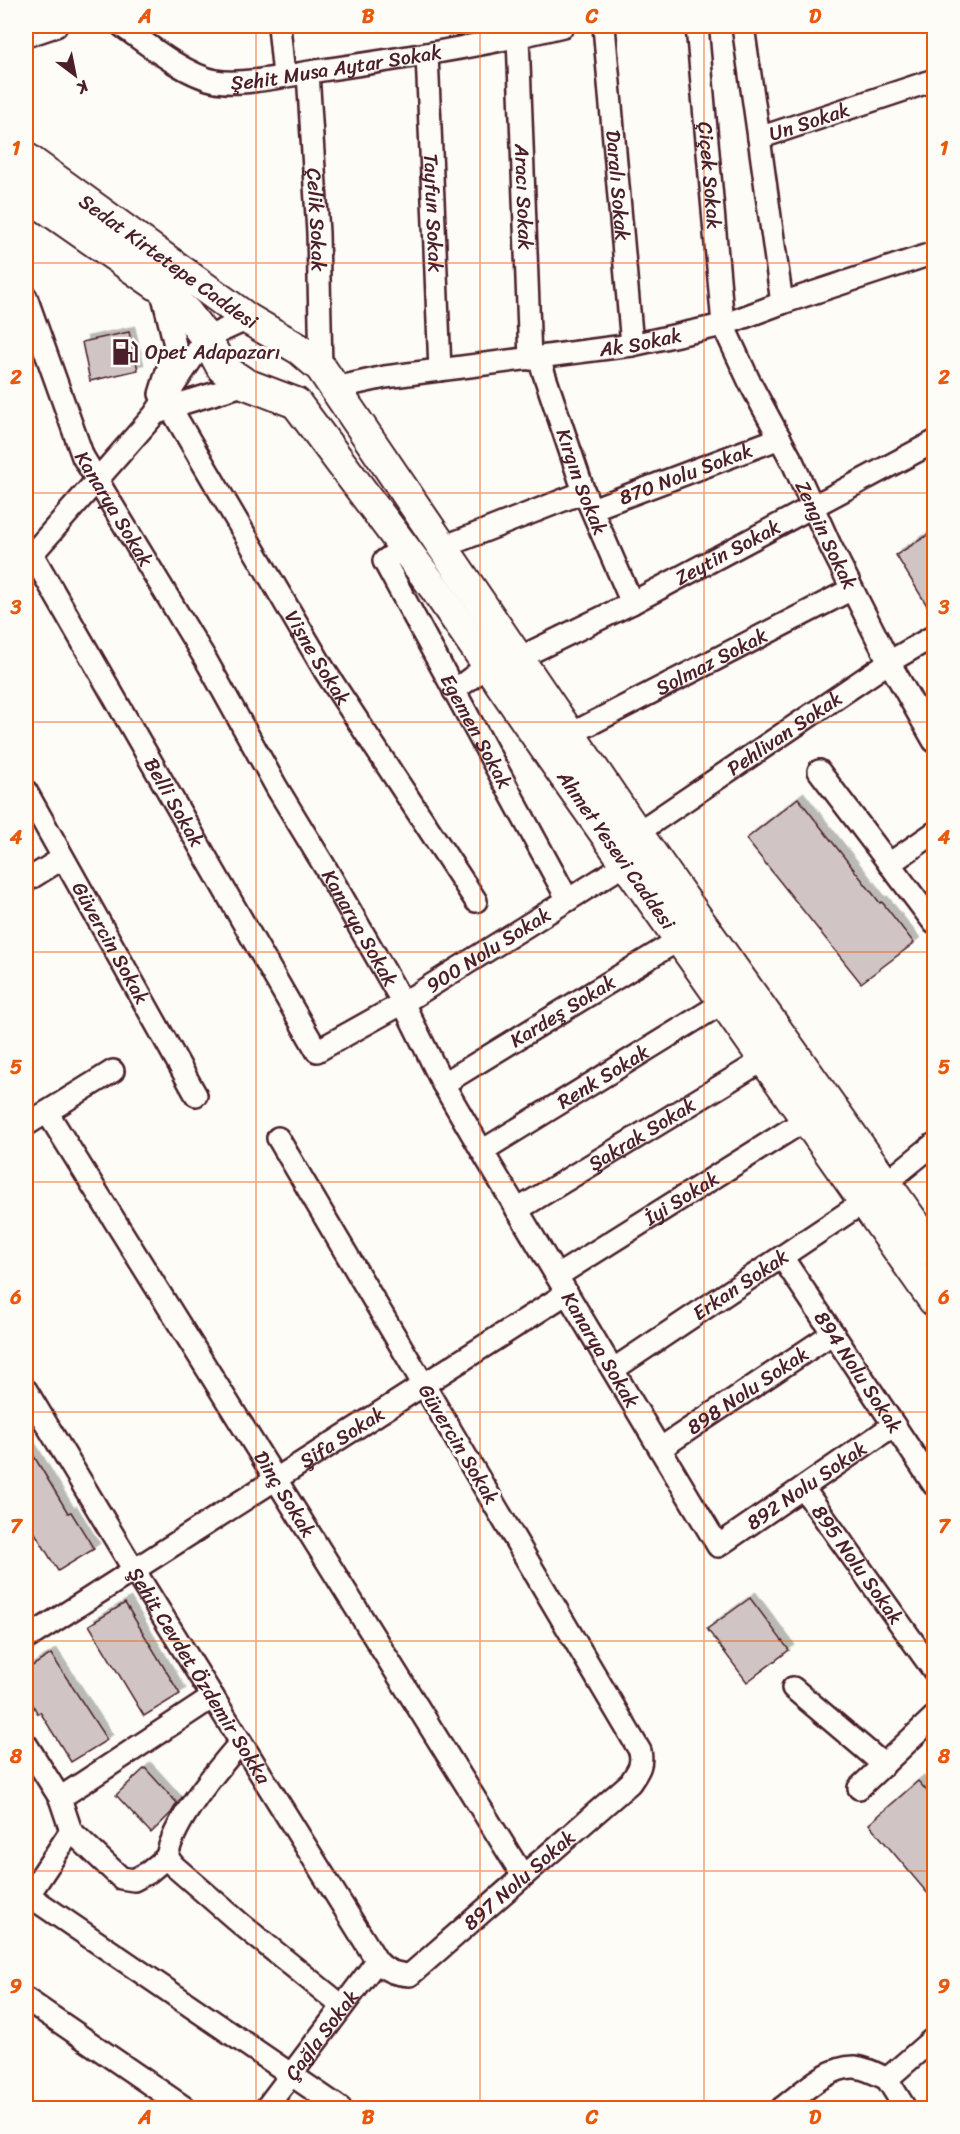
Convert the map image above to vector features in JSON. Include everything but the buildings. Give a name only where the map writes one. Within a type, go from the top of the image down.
[{"type":"main road","name":"Sedat Kirtetepe Caddesi","points":[[26,158],[248,319],[299,349],[328,378]]},
{"type":"main road","name":"Sedat Kirtetepe Caddesi","points":[[26,194],[161,288],[187,313],[206,338],[222,368],[246,384],[296,402]]},
{"type":"main road","points":[[296,402],[328,378]]},
{"type":"main road","name":"Ahmet Yesevi Caddesi","points":[[328,378],[571,734],[876,1192],[934,1301]]},
{"type":"main road","name":"Ahmet Yesevi Caddesi","points":[[296,402],[394,554],[436,590],[807,1119],[934,1251]]},
{"type":"street","points":[[26,36],[56,26]]},
{"type":"street","name":"Şehit Musa Aytar Sokak","points":[[122,26],[186,69],[216,81],[250,81],[308,73],[427,54],[564,26]]},
{"type":"street","points":[[279,26],[284,76]]},
{"type":"street","name":"Daralı Sokak","points":[[604,26],[632,345]]},
{"type":"street","name":"Çiçek Sokak","points":[[697,26],[723,325]]},
{"type":"street","name":"Un Sokak","points":[[742,26],[759,138],[934,80]]},
{"type":"street","name":"Aracı Sokak","points":[[518,37],[534,359]]},
{"type":"street","name":"Tayfun Sokak","points":[[427,54],[440,370]]},
{"type":"street","name":"Çelik Sokak","points":[[308,73],[328,378]]},
{"type":"street","points":[[759,138],[782,303]]},
{"type":"street","name":"Ak Sokak","points":[[328,378],[385,377],[632,345],[723,325],[934,253]]},
{"type":"street","points":[[161,288],[175,345],[162,411]]},
{"type":"street","name":"Kanarya Sokak","points":[[26,297],[34,351],[83,457],[206,660],[277,788],[403,1003],[443,1084],[482,1151],[718,1546]]},
{"type":"street","points":[[29,557],[96,480],[162,411],[206,338],[248,319]]},
{"type":"street","name":"Zengin Sokak","points":[[723,325],[889,662],[934,741]]},
{"type":"street","name":"Kırgın Sokak","points":[[534,359],[588,501],[632,603]]},
{"type":"street","points":[[162,411],[246,384]]},
{"type":"street","name":"Vişne Sokak","points":[[162,411],[325,671],[476,901]]},
{"type":"street","name":"870 Nolu Sokak","points":[[443,547],[780,438]]},
{"type":"street","name":"Zeytin Sokak","points":[[519,658],[632,603],[934,442]]},
{"type":"street","name":"Egemen Sokak","points":[[394,554],[454,691],[568,900]]},
{"type":"street","name":"Belli Sokak","points":[[29,557],[317,1052]]},
{"type":"street","name":"Solmaz Sokak","points":[[571,734],[852,589]]},
{"type":"street","name":"Pehlivan Sokak","points":[[637,833],[889,662],[934,636]]},
{"type":"street","points":[[454,691],[488,664]]},
{"type":"street","points":[[819,771],[934,923]]},
{"type":"street","name":"Güvercin Sokak","points":[[26,791],[196,1095]]},
{"type":"street","points":[[889,864],[934,833]]},
{"type":"street","points":[[26,880],[63,858]]},
{"type":"street","name":"900 Nolu Sokak","points":[[317,1052],[403,1003],[627,863]]},
{"type":"street","name":"Kardeş Sokak","points":[[443,1084],[680,939]]},
{"type":"street","name":"Renk Sokak","points":[[482,1151],[724,1002]]},
{"type":"street","name":"Şakrak Sokak","points":[[517,1210],[765,1059]]},
{"type":"street","points":[[26,1125],[113,1071]]},
{"type":"street","name":"Dinç Sokak","points":[[46,1112],[523,1876]]},
{"type":"street","name":"İyi Sokak","points":[[562,1284],[807,1119]]},
{"type":"street","name":"Güvercin Sokak","points":[[278,1138],[640,1751]]},
{"type":"street","name":"Erkan Sokak","points":[[614,1370],[876,1192],[934,1144]]},
{"type":"street","name":"894 Nolu Sokak","points":[[782,1257],[934,1485]]},
{"type":"street","name":"Şifa Sokak","points":[[26,1639],[423,1384],[562,1284]]},
{"type":"street","name":"898 Nolu Sokak","points":[[661,1448],[833,1333]]},
{"type":"street","name":"Şehit Cevdet Özdemir Sokka","points":[[26,1390],[134,1570],[377,1961]]},
{"type":"street","name":"892 Nolu Sokak","points":[[718,1546],[894,1425]]},
{"type":"street","name":"895 Nolu Sokak","points":[[803,1488],[934,1671]]},
{"type":"street","points":[[793,1688],[884,1765]]},
{"type":"street","points":[[60,1798],[213,1697]]},
{"type":"street","points":[[860,1788],[934,1717]]},
{"type":"street","points":[[241,1742],[185,1817],[169,1849],[168,1857],[174,1866],[242,1925],[342,2006]]},
{"type":"street","points":[[26,1744],[60,1798],[70,1831],[122,1878],[134,1880],[168,1857]]},
{"type":"street","name":"897 Nolu Sokak","points":[[377,1961],[384,1970],[395,1974],[411,1975],[630,1783],[639,1771],[642,1761],[640,1751]]},
{"type":"street","points":[[70,1831],[27,1897],[340,2109]]},
{"type":"street","name":"Çağla Sokak","points":[[266,2109],[377,1961]]},
{"type":"street","points":[[26,1999],[185,2109]]},
{"type":"street","points":[[886,2079],[934,2038]]},
{"type":"street","points":[[782,2109],[827,2075],[856,2067],[886,2079],[905,2109]]},
{"type":"place","name":"Opet Adapazarı","points":[[125,352]]}]
